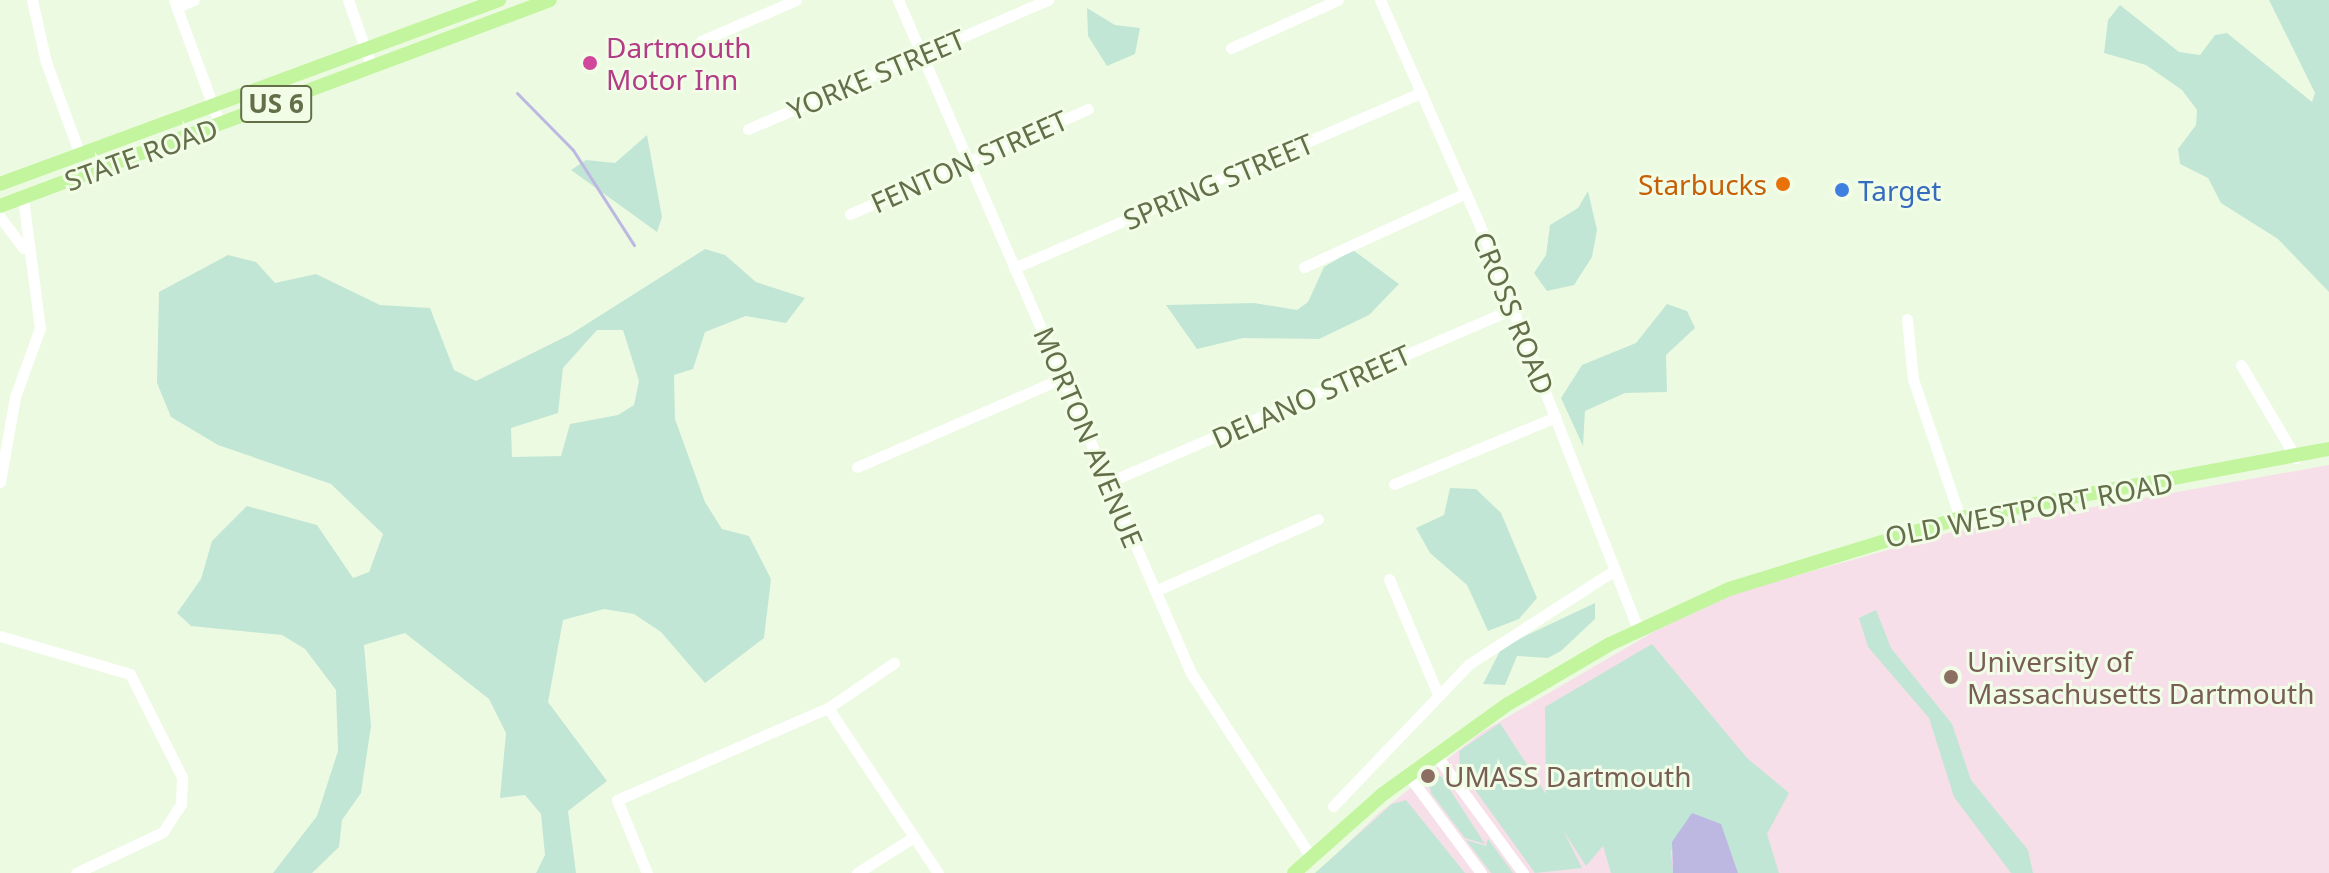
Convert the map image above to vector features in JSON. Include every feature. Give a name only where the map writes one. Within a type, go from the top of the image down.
[{"type":"main road","name":"STATE ROAD","points":[[0,184],[499,0]]},
{"type":"main road","name":"STATE ROAD","points":[[0,206],[550,0]]},
{"type":"main road","name":"OLD WESTPORT ROAD","points":[[1294,873],[1409,776],[1518,697],[1638,630],[1798,563],[1960,518],[2296,458],[2329,449]]},
{"type":"street","points":[[32,0],[46,62],[80,155]]},
{"type":"street","points":[[194,0],[176,3],[220,125]]},
{"type":"street","points":[[348,0],[372,68]]},
{"type":"street","points":[[701,41],[796,0]]},
{"type":"street","name":"MORTON AVENUE","points":[[898,0],[1155,591],[1211,706],[1311,857]]},
{"type":"street","name":"YORKE STREET","points":[[748,129],[1048,0]]},
{"type":"street","points":[[1231,48],[1338,0]]},
{"type":"street","name":"CROSS ROAD","points":[[1380,0],[1466,193],[1638,630]]},
{"type":"street","name":"SPRING STREET","points":[[1014,268],[1422,92]]},
{"type":"street","name":"FENTON STREET","points":[[850,214],[1088,109]]},
{"type":"street","points":[[1304,267],[1466,193]]},
{"type":"street","points":[[0,482],[15,397],[40,328],[27,256],[23,198]]},
{"type":"street","points":[[0,217],[27,256]]},
{"type":"street","name":"DELANO STREET","points":[[1109,482],[1513,309]]},
{"type":"street","points":[[1907,319],[1913,379],[1960,518]]},
{"type":"street","points":[[2241,365],[2296,458]]},
{"type":"street","points":[[857,467],[1063,378]]},
{"type":"street","points":[[1394,484],[1556,417]]},
{"type":"street","points":[[1155,591],[1318,519]]},
{"type":"street","points":[[1333,806],[1437,692],[1486,650],[1615,570]]},
{"type":"street","points":[[1389,579],[1437,692]]},
{"type":"street","points":[[0,636],[130,674],[182,777],[181,804],[163,832],[76,873]]},
{"type":"street","points":[[647,873],[617,800],[828,708],[894,663]]},
{"type":"street","points":[[828,708],[938,873]]},
{"type":"street","points":[[1436,755],[1523,873]]},
{"type":"street","points":[[1409,776],[1481,873]]},
{"type":"street","points":[[857,873],[914,837]]},
{"type":"shaded area","name":"University of Massachusetts Dartmouth","points":[[2329,465],[2329,873],[1317,873],[1379,813],[1482,732],[1655,631],[1741,591],[1952,532]]},
{"type":"shaded area","points":[[1692,813],[1721,824],[1738,873],[1673,873],[1672,842]]},
{"type":"green space","points":[[2269,0],[2329,0],[2329,292],[2278,239],[2221,203],[2208,178],[2180,164],[2178,149],[2196,125],[2197,110],[2182,90],[2146,65],[2104,53],[2108,20],[2120,5],[2179,52],[2200,55],[2215,35],[2227,33],[2312,102],[2315,93]]},
{"type":"green space","points":[[1087,8],[1115,25],[1140,28],[1135,54],[1107,66],[1088,36]]},
{"type":"green space","points":[[647,135],[662,217],[657,232],[571,170],[586,160],[615,163]]},
{"type":"green space","points":[[1588,191],[1597,230],[1592,257],[1574,285],[1547,291],[1534,273],[1546,255],[1550,225],[1578,208]]},
{"type":"green space","points":[[705,249],[725,255],[756,282],[805,298],[786,323],[746,316],[705,332],[693,369],[674,375],[675,419],[705,502],[722,529],[749,536],[771,579],[764,638],[705,683],[661,632],[634,614],[604,609],[563,620],[548,702],[607,781],[568,811],[576,873],[536,873],[545,855],[541,814],[525,795],[500,798],[506,733],[489,699],[405,633],[364,645],[371,726],[361,793],[342,820],[339,847],[312,873],[273,873],[317,816],[338,751],[336,690],[305,649],[282,635],[191,626],[177,613],[201,579],[212,541],[247,506],[317,525],[353,578],[369,572],[383,534],[331,484],[218,445],[171,417],[157,383],[159,292],[228,255],[256,262],[275,283],[316,274],[380,305],[430,308],[454,370],[476,381],[571,334]],"holes":[[[597,330],[623,330],[639,381],[634,405],[618,415],[570,424],[561,456],[512,457],[511,428],[558,413],[563,368]]]},
{"type":"green space","points":[[1353,250],[1399,284],[1369,315],[1319,339],[1243,338],[1197,349],[1166,305],[1254,303],[1297,310],[1308,302],[1324,267]]},
{"type":"green space","points":[[1667,304],[1687,311],[1695,328],[1666,355],[1667,392],[1625,393],[1585,411],[1583,446],[1561,398],[1582,365],[1636,343]]},
{"type":"green space","points":[[1450,488],[1476,489],[1501,513],[1537,598],[1519,619],[1488,631],[1467,585],[1430,553],[1416,528],[1444,515]]},
{"type":"green space","points":[[1595,603],[1595,619],[1561,651],[1548,658],[1517,656],[1505,685],[1483,684],[1502,647]]},
{"type":"green space","points":[[1876,610],[1891,648],[1952,724],[1971,780],[2028,850],[2033,873],[2011,873],[1954,797],[1929,718],[1868,647],[1859,618]]},
{"type":"green space","points":[[1652,644],[1747,758],[1789,793],[1767,834],[1779,873],[1738,873],[1731,853],[1692,813],[1671,851],[1673,873],[1611,873],[1603,846],[1586,866],[1563,830],[1582,868],[1535,873],[1460,769],[1459,751],[1500,723],[1546,794],[1545,707]]},
{"type":"green space","points":[[1428,775],[1441,776],[1485,844],[1465,838],[1431,793]]},
{"type":"green space","points":[[1406,800],[1465,873],[1315,873],[1392,804]]},
{"type":"green space","points":[[1488,839],[1513,873],[1491,873],[1466,840],[1486,846]]},
{"type":"waterway","points":[[517,93],[573,150],[634,245]]},
{"type":"place","name":"Dartmouth Motor Inn","points":[[590,63]]},
{"type":"place","name":"Starbucks","points":[[1783,184]]},
{"type":"place","name":"Target","points":[[1842,190]]},
{"type":"place","name":"University of Massachusetts Dartmouth","points":[[1951,677]]},
{"type":"place","name":"UMASS Dartmouth","points":[[1428,776]]}]
